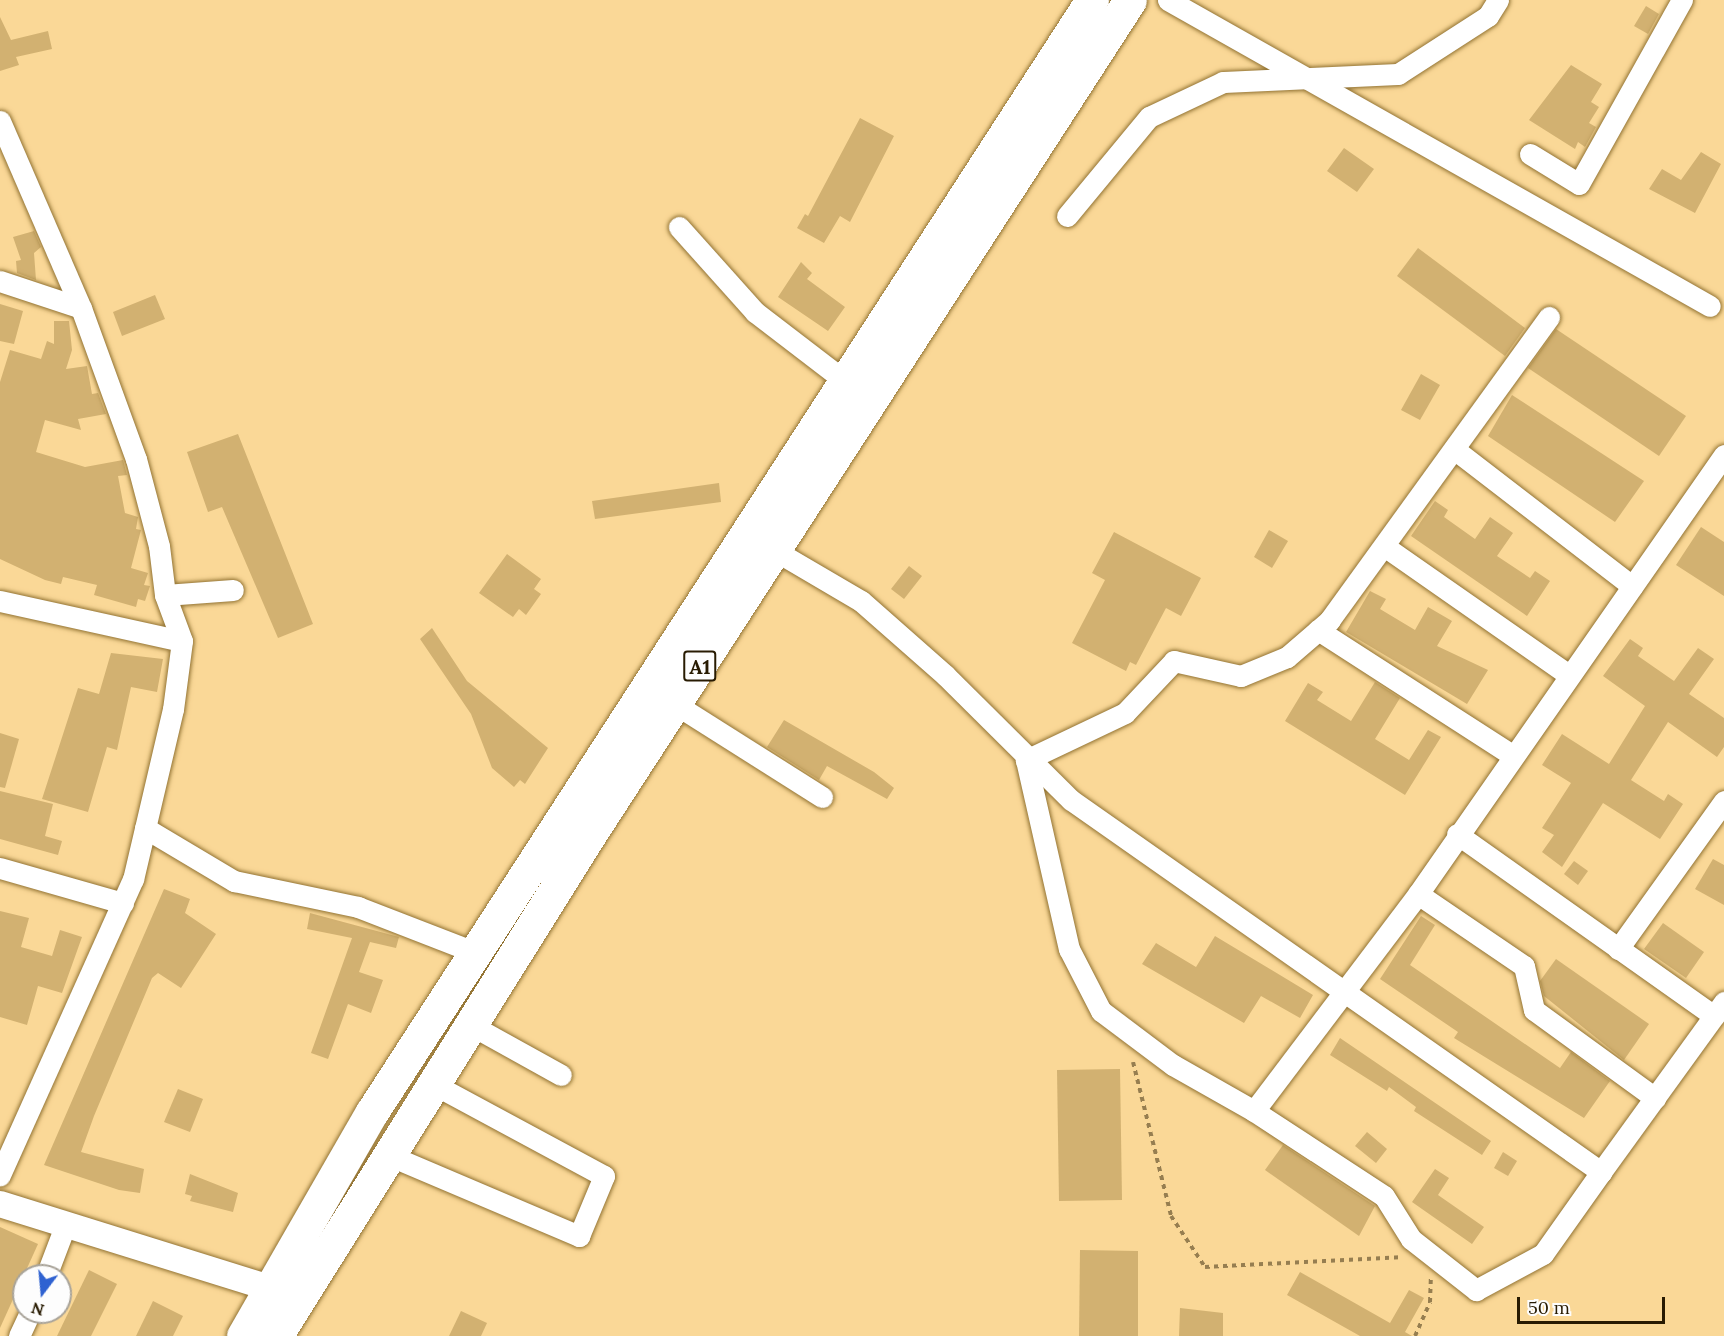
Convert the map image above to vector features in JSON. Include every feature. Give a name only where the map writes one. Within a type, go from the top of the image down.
[{"type":"highway","name":"A1","points":[[243,1336],[269,1288],[474,952],[1092,0]]},
{"type":"highway","name":"A1","points":[[276,1336],[431,1083],[1130,0]]},
{"type":"street","points":[[1168,0],[1710,306]]},
{"type":"street","points":[[1067,216],[1149,117],[1223,82],[1301,75],[1398,74],[1488,16],[1498,0]]},
{"type":"street","points":[[1530,154],[1579,184],[1682,0]]},
{"type":"street","points":[[0,121],[81,308],[136,459],[159,546],[165,595],[182,641],[145,828],[123,903],[0,1175]]},
{"type":"street","points":[[679,227],[755,312],[844,381]]},
{"type":"street","points":[[0,281],[81,308]]},
{"type":"street","points":[[1026,760],[1125,712],[1174,661],[1241,676],[1287,657],[1318,630],[1384,546],[1549,318]]},
{"type":"street","points":[[1454,449],[1632,586]]},
{"type":"street","points":[[1254,1111],[1418,894],[1512,755],[1724,455]]},
{"type":"street","points":[[1384,546],[1569,675]]},
{"type":"street","points":[[774,550],[861,602],[946,676],[1026,760],[1171,874],[1346,991],[1601,1172]]},
{"type":"street","points":[[165,595],[233,590]]},
{"type":"street","points":[[0,601],[182,641]]},
{"type":"street","points":[[1318,630],[1512,755]]},
{"type":"street","points":[[675,704],[822,797]]},
{"type":"street","points":[[1026,760],[1069,949],[1101,1011],[1173,1065],[1254,1111],[1384,1196],[1411,1239],[1476,1290],[1543,1254],[1719,1009],[1618,950],[1457,834]]},
{"type":"street","points":[[1618,950],[1724,801]]},
{"type":"street","points":[[145,828],[234,881],[358,907],[474,952]]},
{"type":"street","points":[[0,868],[123,903]]},
{"type":"street","points":[[1418,894],[1524,966],[1534,1010],[1655,1098]]},
{"type":"street","points":[[469,1024],[561,1075]]},
{"type":"street","points":[[386,1154],[579,1236],[604,1176],[431,1083]]},
{"type":"street","points":[[0,1204],[269,1288]]},
{"type":"street","points":[[51,1264],[65,1226]]},
{"type":"path","points":[[1130,1056],[1171,1215],[1205,1267],[1432,1256],[1430,1302],[1415,1336]]},
{"type":"building","points":[[1646,6],[1659,14],[1648,34],[1634,26]]},
{"type":"building","points":[[0,17],[11,40],[48,31],[52,49],[16,57],[19,65],[0,71]]},
{"type":"building","points":[[1571,65],[1602,84],[1591,102],[1599,107],[1589,123],[1596,127],[1585,147],[1578,142],[1575,149],[1529,120]]},
{"type":"building","points":[[860,118],[894,136],[850,222],[840,216],[824,243],[797,228],[805,214],[808,216]]},
{"type":"building","points":[[1344,148],[1374,169],[1357,192],[1327,171]]},
{"type":"building","points":[[1701,152],[1721,164],[1695,213],[1649,189],[1662,169],[1681,180]]},
{"type":"building","points":[[34,231],[41,247],[34,253],[36,280],[17,273],[16,261],[21,260],[13,237]]},
{"type":"building","points":[[1418,248],[1525,328],[1505,356],[1397,276]]},
{"type":"building","points":[[801,262],[812,273],[807,279],[845,307],[828,331],[778,297]]},
{"type":"building","points":[[155,295],[165,319],[122,336],[113,312]]},
{"type":"building","points":[[0,304],[23,311],[14,344],[0,341]]},
{"type":"building","points":[[54,321],[69,321],[72,350],[66,369],[87,366],[92,394],[98,393],[106,414],[78,419],[81,430],[45,420],[36,452],[85,467],[123,460],[127,475],[118,476],[125,513],[138,517],[136,529],[141,530],[131,568],[148,573],[144,585],[150,586],[145,601],[138,599],[136,607],[94,595],[97,585],[63,577],[61,584],[45,580],[0,559],[0,382],[10,350],[41,359],[47,341],[54,344]]},
{"type":"building","points":[[1556,329],[1686,416],[1659,456],[1528,368]]},
{"type":"building","points":[[1421,374],[1440,385],[1420,420],[1401,410]]},
{"type":"building","points":[[1512,395],[1644,481],[1615,522],[1488,436]]},
{"type":"building","points":[[238,434],[313,624],[278,638],[222,507],[208,512],[187,452]]},
{"type":"building","points":[[719,483],[721,502],[595,519],[592,501]]},
{"type":"building","points":[[1435,501],[1448,510],[1444,517],[1475,539],[1490,517],[1513,533],[1497,556],[1530,578],[1535,571],[1550,581],[1527,616],[1411,536]]},
{"type":"building","points":[[1701,527],[1724,542],[1724,596],[1676,565]]},
{"type":"building","points":[[1269,530],[1288,541],[1272,568],[1254,557]]},
{"type":"building","points":[[1114,532],[1201,578],[1181,616],[1166,608],[1136,665],[1130,662],[1126,671],[1072,643],[1105,580],[1092,573]]},
{"type":"building","points":[[507,554],[541,579],[534,589],[541,594],[526,615],[519,609],[513,617],[479,593]]},
{"type":"building","points":[[909,566],[922,576],[904,599],[891,589]]},
{"type":"building","points":[[1370,591],[1386,599],[1380,609],[1415,630],[1428,607],[1452,621],[1437,646],[1488,670],[1467,704],[1346,632]]},
{"type":"building","points":[[432,628],[467,681],[548,748],[525,784],[520,780],[514,787],[492,768],[471,714],[420,639]]},
{"type":"building","points":[[1630,639],[1643,648],[1638,656],[1674,681],[1698,648],[1714,659],[1689,694],[1724,718],[1724,747],[1717,757],[1668,722],[1631,780],[1664,801],[1668,794],[1683,804],[1660,839],[1603,803],[1562,867],[1542,852],[1554,835],[1542,828],[1571,783],[1542,765],[1562,734],[1609,764],[1645,706],[1603,676]]},
{"type":"building","points":[[111,653],[163,659],[157,692],[131,687],[117,750],[107,747],[88,812],[42,799],[78,688],[99,694]]},
{"type":"building","points":[[1375,682],[1400,698],[1375,739],[1409,760],[1428,730],[1441,737],[1405,795],[1285,721],[1308,683],[1323,692],[1317,700],[1351,721]]},
{"type":"building","points":[[784,720],[874,772],[894,788],[887,799],[827,766],[819,780],[767,747]]},
{"type":"building","points":[[0,733],[19,739],[5,788],[0,787]]},
{"type":"building","points":[[0,791],[53,804],[45,836],[62,841],[58,855],[0,839]]},
{"type":"building","points":[[1713,859],[1724,865],[1724,905],[1695,889]]},
{"type":"building","points":[[1574,861],[1588,871],[1578,885],[1564,874]]},
{"type":"building","points":[[164,889],[190,899],[185,913],[216,934],[181,988],[158,973],[152,978],[81,1152],[144,1169],[140,1193],[119,1190],[44,1165]]},
{"type":"building","points":[[0,911],[29,918],[21,947],[52,956],[60,930],[82,937],[62,993],[38,986],[27,1025],[0,1017]]},
{"type":"building","points":[[310,913],[399,937],[396,948],[370,942],[359,972],[383,980],[371,1013],[348,1004],[328,1059],[311,1053],[352,938],[307,929]]},
{"type":"building","points":[[1421,916],[1435,925],[1410,965],[1560,1068],[1571,1052],[1610,1081],[1584,1118],[1454,1038],[1458,1032],[1380,979]]},
{"type":"building","points":[[1663,923],[1704,952],[1686,978],[1644,949]]},
{"type":"building","points":[[1215,936],[1313,995],[1300,1018],[1261,996],[1244,1023],[1142,964],[1156,943],[1196,967]]},
{"type":"building","points":[[1556,959],[1649,1024],[1624,1060],[1544,996],[1540,981]]},
{"type":"building","points":[[1340,1038],[1491,1141],[1482,1155],[1414,1111],[1416,1107],[1389,1087],[1387,1091],[1330,1055]]},
{"type":"building","points":[[1120,1069],[1122,1200],[1059,1201],[1057,1070]]},
{"type":"building","points":[[178,1089],[203,1099],[190,1132],[164,1122]]},
{"type":"building","points":[[1367,1132],[1387,1149],[1376,1163],[1355,1146]]},
{"type":"building","points":[[1283,1145],[1375,1206],[1359,1236],[1265,1170]]},
{"type":"building","points":[[1503,1152],[1517,1161],[1508,1176],[1494,1168]]},
{"type":"building","points":[[1435,1169],[1449,1178],[1438,1195],[1484,1227],[1472,1244],[1412,1202]]},
{"type":"building","points":[[190,1174],[238,1193],[233,1212],[190,1201],[192,1196],[185,1194]]},
{"type":"building","points":[[0,1227],[38,1244],[29,1264],[12,1264],[12,1301],[0,1328]]},
{"type":"building","points":[[1080,1250],[1138,1251],[1138,1336],[1079,1336]]},
{"type":"building","points":[[89,1270],[117,1284],[91,1336],[57,1336],[63,1324],[72,1324],[72,1305]]},
{"type":"building","points":[[1300,1272],[1390,1323],[1409,1290],[1424,1298],[1405,1332],[1412,1336],[1360,1336],[1287,1295]]},
{"type":"building","points":[[153,1301],[183,1316],[173,1336],[136,1336]]},
{"type":"building","points":[[1180,1308],[1223,1313],[1223,1336],[1179,1336]]},
{"type":"building","points":[[461,1311],[487,1323],[481,1336],[449,1336]]}]
